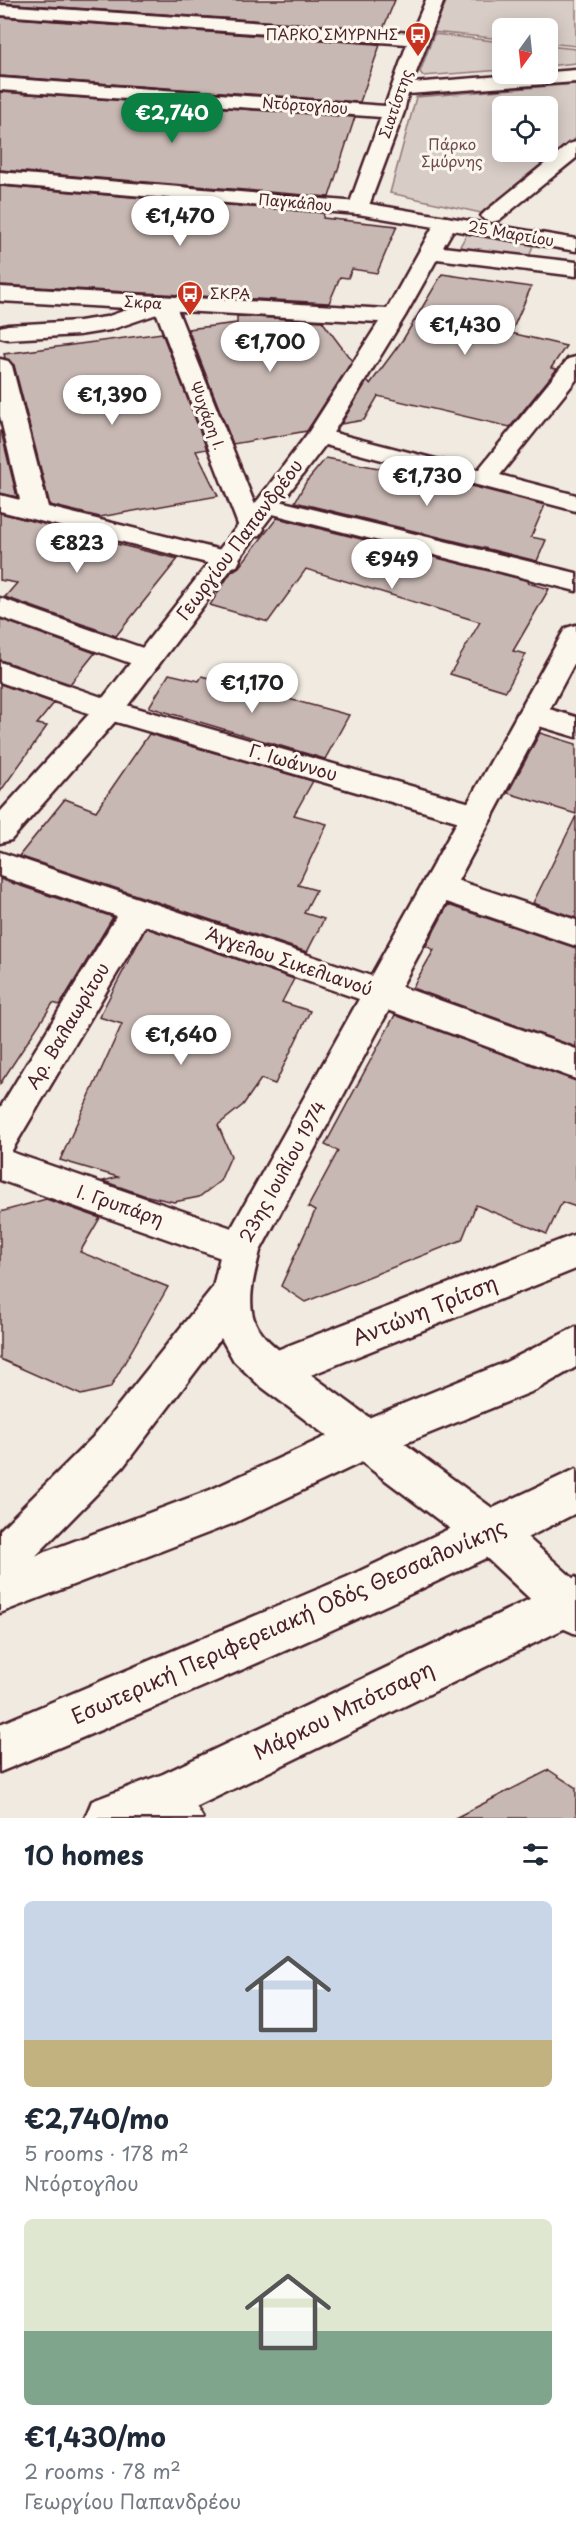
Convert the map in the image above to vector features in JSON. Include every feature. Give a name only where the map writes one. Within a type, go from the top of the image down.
[{"type":"main road","name":"Σιατίστης","points":[[358,208],[394,112],[418,39],[435,0]]},
{"type":"main road","points":[[0,10],[418,39]]},
{"type":"main road","points":[[402,89],[576,76]]},
{"type":"main road","name":"Ντόρτογλου","points":[[0,84],[394,112]]},
{"type":"main road","points":[[492,216],[576,148]]},
{"type":"main road","name":"Παγκάλου","points":[[0,178],[358,208],[446,223]]},
{"type":"main road","name":"25 Μαρτίου","points":[[446,223],[576,245]]},
{"type":"main road","name":"Γεωργίου Παπανδρέου","points":[[0,832],[109,710],[227,560],[319,436],[394,316],[446,223]]},
{"type":"main road","points":[[431,252],[576,269]]},
{"type":"main road","points":[[9,294],[4,337],[110,322],[164,304]]},
{"type":"main road","name":"Σκρα","points":[[9,294],[394,316]]},
{"type":"main road","name":"Ψυχάρη Ι.","points":[[164,304],[250,529]]},
{"type":"main road","points":[[483,480],[576,364]]},
{"type":"main road","points":[[0,366],[36,513]]},
{"type":"main road","points":[[319,436],[576,503]]},
{"type":"main road","points":[[0,503],[227,560]]},
{"type":"main road","points":[[267,506],[576,582]]},
{"type":"main road","points":[[0,607],[147,660]]},
{"type":"main road","name":"23ης Ιουλίου 1974","points":[[573,1604],[492,1534],[273,1371],[245,1344],[235,1323],[230,1296],[241,1248],[576,634]]},
{"type":"main road","name":"Γ. Ιωάννου","points":[[0,672],[109,710],[477,816]]},
{"type":"main road","points":[[532,714],[576,727]]},
{"type":"main road","name":"Άγγελου Σικελιανού","points":[[0,864],[380,993],[576,1064]]},
{"type":"main road","points":[[438,886],[576,933]]},
{"type":"main road","name":"Αρ. Βαλαωρίτου","points":[[0,1140],[137,911]]},
{"type":"main road","name":"Ι. Γρυπάρη","points":[[0,1164],[241,1248]]},
{"type":"main road","name":"Αντώνη Τρίτση","points":[[273,1371],[576,1251]]},
{"type":"main road","points":[[0,1560],[108,1452],[230,1296]]},
{"type":"main road","points":[[0,1591],[219,1508],[366,1439],[521,1376],[576,1346]]},
{"type":"main road","name":"Εσωτερική Περιφερειακή Οδός Θεσσαλονίκης","points":[[0,1748],[219,1658],[492,1534],[576,1490]]},
{"type":"main road","name":"Μάρκου Μπότσαρη","points":[[109,1818],[181,1806],[573,1604]]},
{"type":"green space","points":[[447,0],[576,0],[576,46],[558,44],[558,18],[492,18],[492,38],[433,32]]},
{"type":"green space","points":[[434,34],[492,41],[492,71],[423,76],[420,72]]},
{"type":"green space","points":[[558,47],[576,49],[576,63],[558,65]]},
{"type":"green space","name":"Πάρκο Σμύρνης","points":[[576,84],[576,138],[558,152],[558,96],[492,96],[492,162],[546,162],[481,213],[390,193],[416,97]]},
{"type":"green space","points":[[467,234],[533,245],[529,258],[459,248]]},
{"type":"building","points":[[0,0],[395,0],[383,29],[0,3]]},
{"type":"building","points":[[0,17],[380,45],[360,102],[0,76]]},
{"type":"building","points":[[0,92],[355,117],[329,197],[0,170]]},
{"type":"building","points":[[0,186],[324,213],[323,218],[397,226],[377,273],[352,269],[348,278],[340,277],[329,303],[0,285]]},
{"type":"building","points":[[442,274],[531,287],[511,333],[566,346],[551,368],[557,369],[510,427],[378,396],[364,420],[341,424],[367,381],[370,384],[404,338]]},
{"type":"building","points":[[237,316],[322,321],[352,361],[307,431],[233,444],[188,329],[237,323]]},
{"type":"building","points":[[162,333],[207,449],[196,451],[218,496],[100,517],[50,505],[14,365],[5,358],[4,354]]},
{"type":"building","points":[[1,431],[17,497],[0,493]]},
{"type":"building","points":[[326,458],[463,484],[545,505],[531,537],[546,540],[537,561],[295,502],[306,482]]},
{"type":"building","points":[[0,513],[178,559],[116,636],[5,597],[17,583],[0,580]]},
{"type":"building","points":[[277,518],[529,581],[528,583],[549,589],[513,651],[526,654],[506,691],[450,674],[480,622],[306,569],[268,622],[210,605],[231,572],[239,567]]},
{"type":"building","points":[[0,619],[95,653],[70,684],[0,660]]},
{"type":"building","points":[[169,674],[199,681],[202,676],[349,715],[325,759],[149,707]]},
{"type":"building","points":[[0,684],[54,703],[37,724],[47,726],[0,792]]},
{"type":"building","points":[[540,733],[576,744],[576,814],[508,793]]},
{"type":"building","points":[[149,734],[313,781],[294,815],[327,824],[298,885],[316,890],[304,913],[324,919],[307,952],[19,856],[65,799],[96,811]]},
{"type":"building","points":[[576,816],[576,918],[533,903]]},
{"type":"building","points":[[0,879],[113,917],[60,1005],[53,1003],[0,1084]]},
{"type":"building","points":[[448,905],[576,948],[576,1047],[412,988],[434,950],[426,946]]},
{"type":"building","points":[[146,928],[294,979],[282,1002],[310,1011],[275,1084],[261,1079],[243,1105],[218,1125],[231,1156],[220,1181],[199,1197],[174,1202],[143,1195],[103,1181],[118,1177],[60,1160],[122,1024],[99,1017]]},
{"type":"building","points":[[395,1015],[576,1081],[576,1207],[562,1202],[547,1234],[476,1205],[462,1240],[305,1302],[281,1286],[315,1211],[308,1207],[338,1151],[325,1145]]},
{"type":"building","points":[[46,1199],[100,1218],[80,1252],[168,1287],[110,1388],[81,1395],[0,1359],[0,1212]]},
{"type":"building","points":[[549,1770],[576,1788],[576,1818],[455,1818]]},
{"type":"place","name":"ΠΑΡΚΟ ΣΜΥΡΝΗΣ","points":[[418,58]]},
{"type":"place","name":"ΣΚΡΑ","points":[[190,317]]}]
